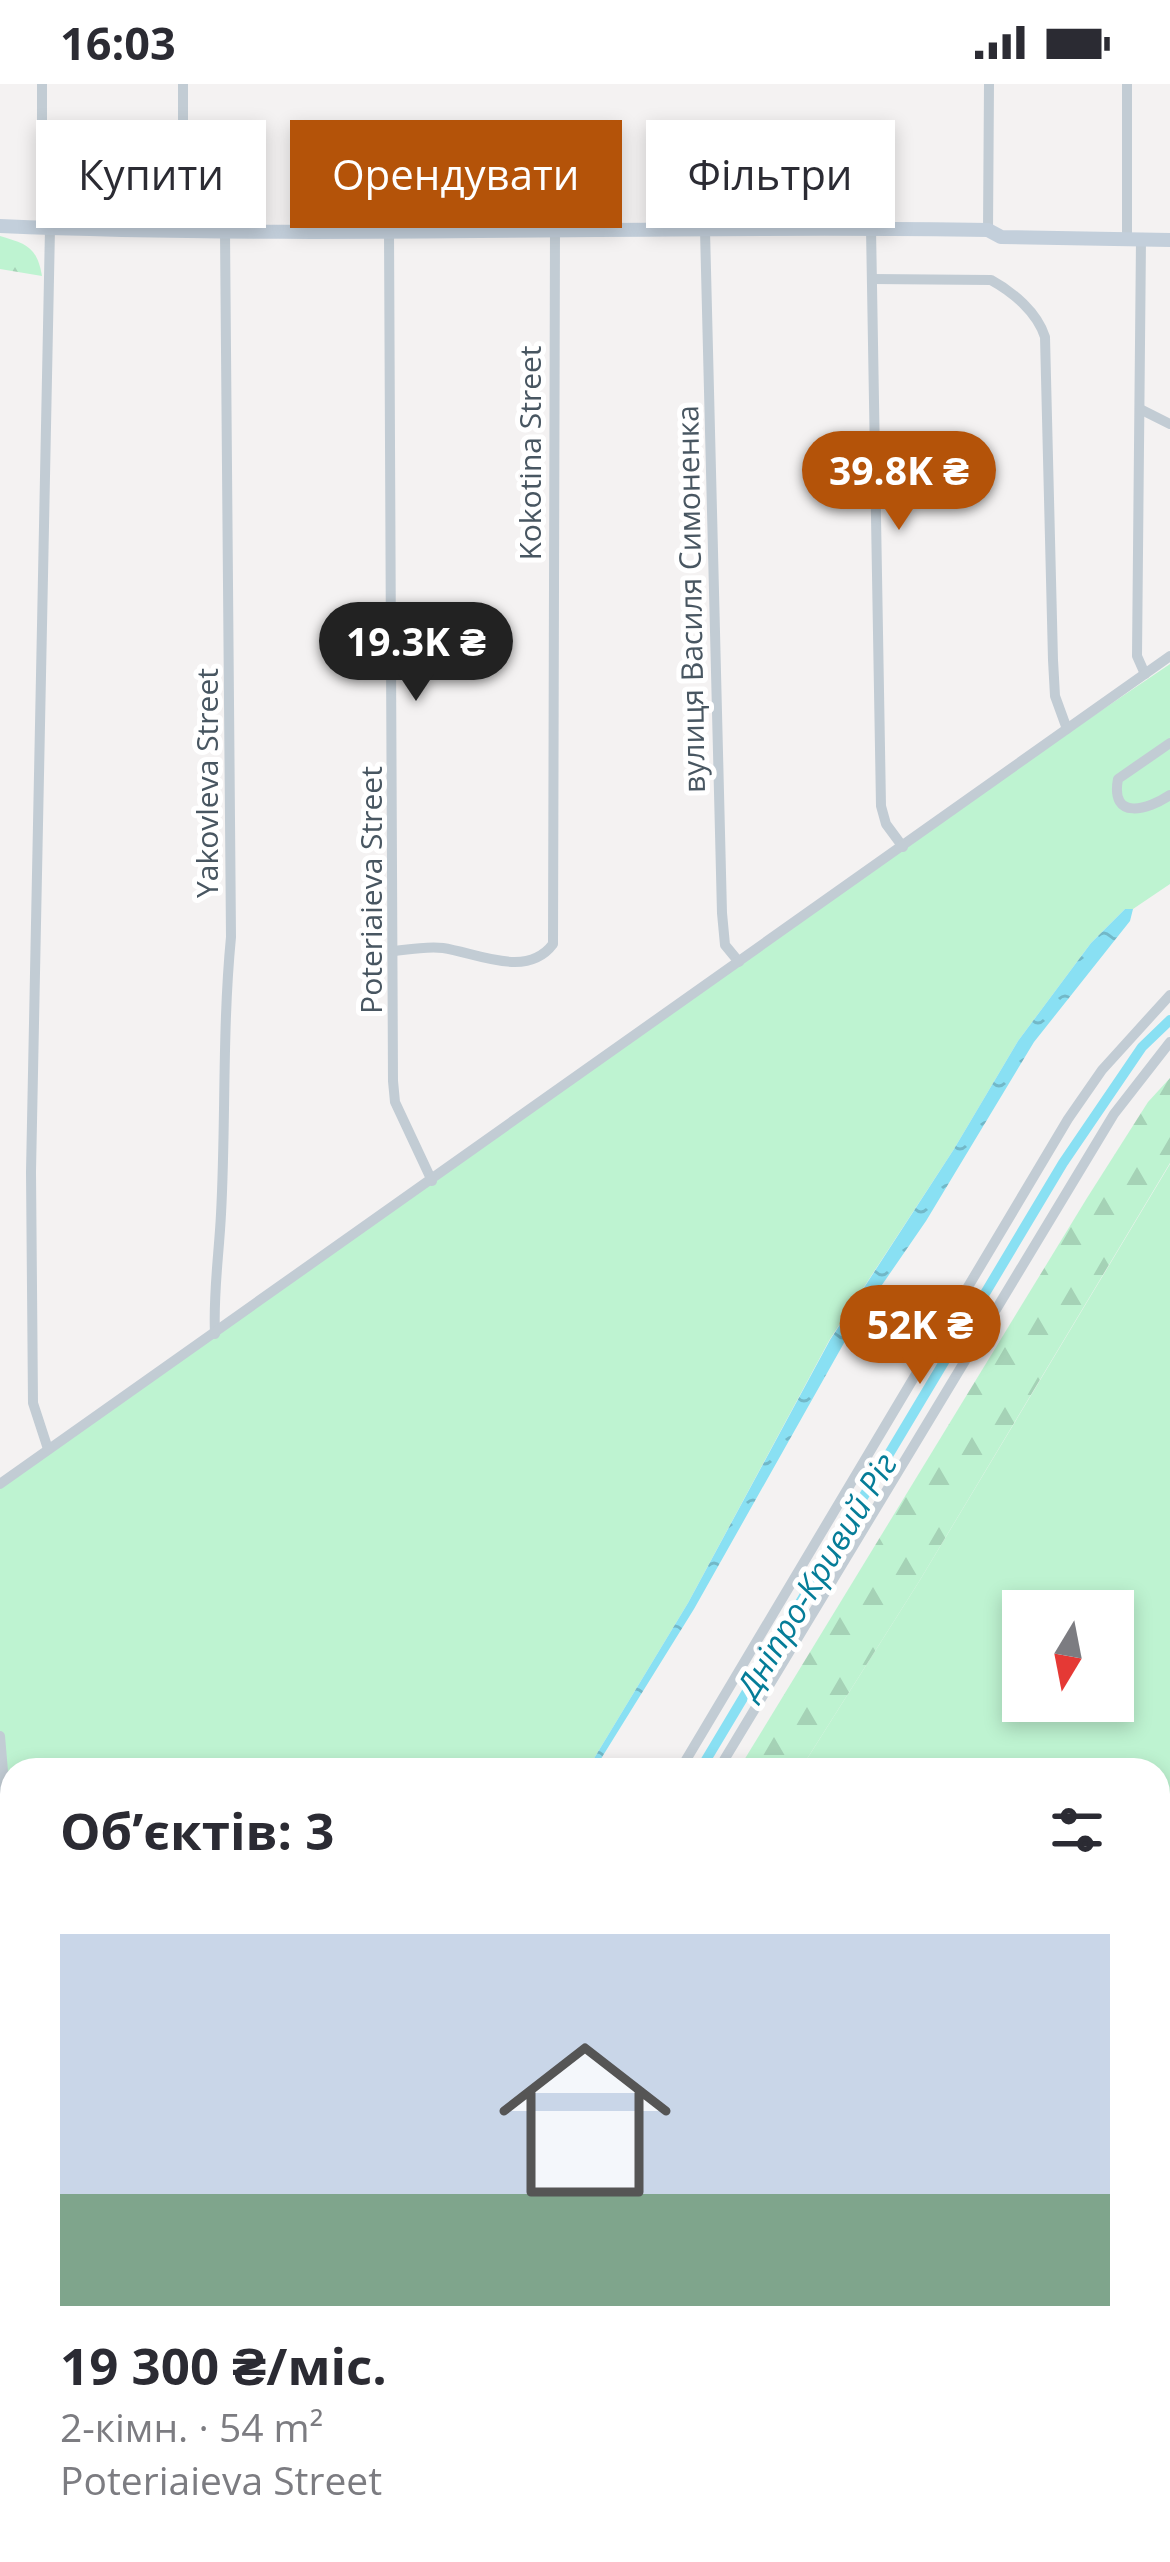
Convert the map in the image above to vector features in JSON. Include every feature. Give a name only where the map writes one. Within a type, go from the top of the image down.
[{"type":"street","points":[[42,84],[43,120]]},
{"type":"street","points":[[183,84],[183,159],[190,176],[224,211],[225,232]]},
{"type":"street","points":[[988,230],[989,84]]},
{"type":"street","points":[[1126,84],[1140,410],[1137,656],[1144,674]]},
{"type":"street","points":[[0,226],[36,228]]},
{"type":"street","points":[[48,1449],[33,1403],[31,1172],[46,228],[225,232],[871,228],[988,230],[1001,237],[1170,239]]},
{"type":"street","points":[[871,228],[881,806],[886,824],[903,848]]},
{"type":"street","name":"Kokotina Street","points":[[395,951],[443,948],[511,962],[537,957],[553,944],[555,229]]},
{"type":"street","name":"вулиця Василя Симоненка","points":[[705,230],[722,913],[725,945],[739,962]]},
{"type":"street","name":"Poteriaieva Street","points":[[389,231],[395,1102],[431,1181]]},
{"type":"street","name":"Yakovleva Street","points":[[215,1334],[224,1002],[231,938],[225,232]]},
{"type":"street","points":[[872,279],[991,280],[1041,325],[1046,337],[1052,660],[1055,696],[1067,729]]},
{"type":"street","points":[[1140,410],[1170,424]]},
{"type":"street","points":[[0,1484],[1170,656]]},
{"type":"street","points":[[1170,743],[1118,779],[1116,788],[1123,805],[1130,809],[1147,807],[1170,795]]},
{"type":"street","points":[[687,1758],[1068,1119],[1102,1070],[1170,995]]},
{"type":"street","points":[[725,1758],[1114,1114],[1170,1042]]},
{"type":"green space","points":[[0,236],[29,248],[42,276],[0,269]]},
{"type":"green space","points":[[1170,664],[1170,884],[1133,909],[1125,909],[1091,943],[1018,1041],[830,1339],[688,1603],[594,1758],[2,1758],[0,1484]]},
{"type":"green space","points":[[1170,1078],[1170,1163],[920,1580],[808,1758],[745,1758],[1087,1198],[1148,1102]]},
{"type":"green space","points":[[1170,1164],[1170,1758],[808,1758]]},
{"type":"water","points":[[1125,909],[1133,909],[1130,921],[1034,1042],[926,1221],[853,1327],[694,1609],[601,1758],[594,1758],[688,1603],[830,1340],[1018,1041],[1091,943]]},
{"type":"waterway","name":"Дніпро-Кривий Ріг","points":[[707,1758],[1063,1163],[1142,1047],[1170,1020]]}]
